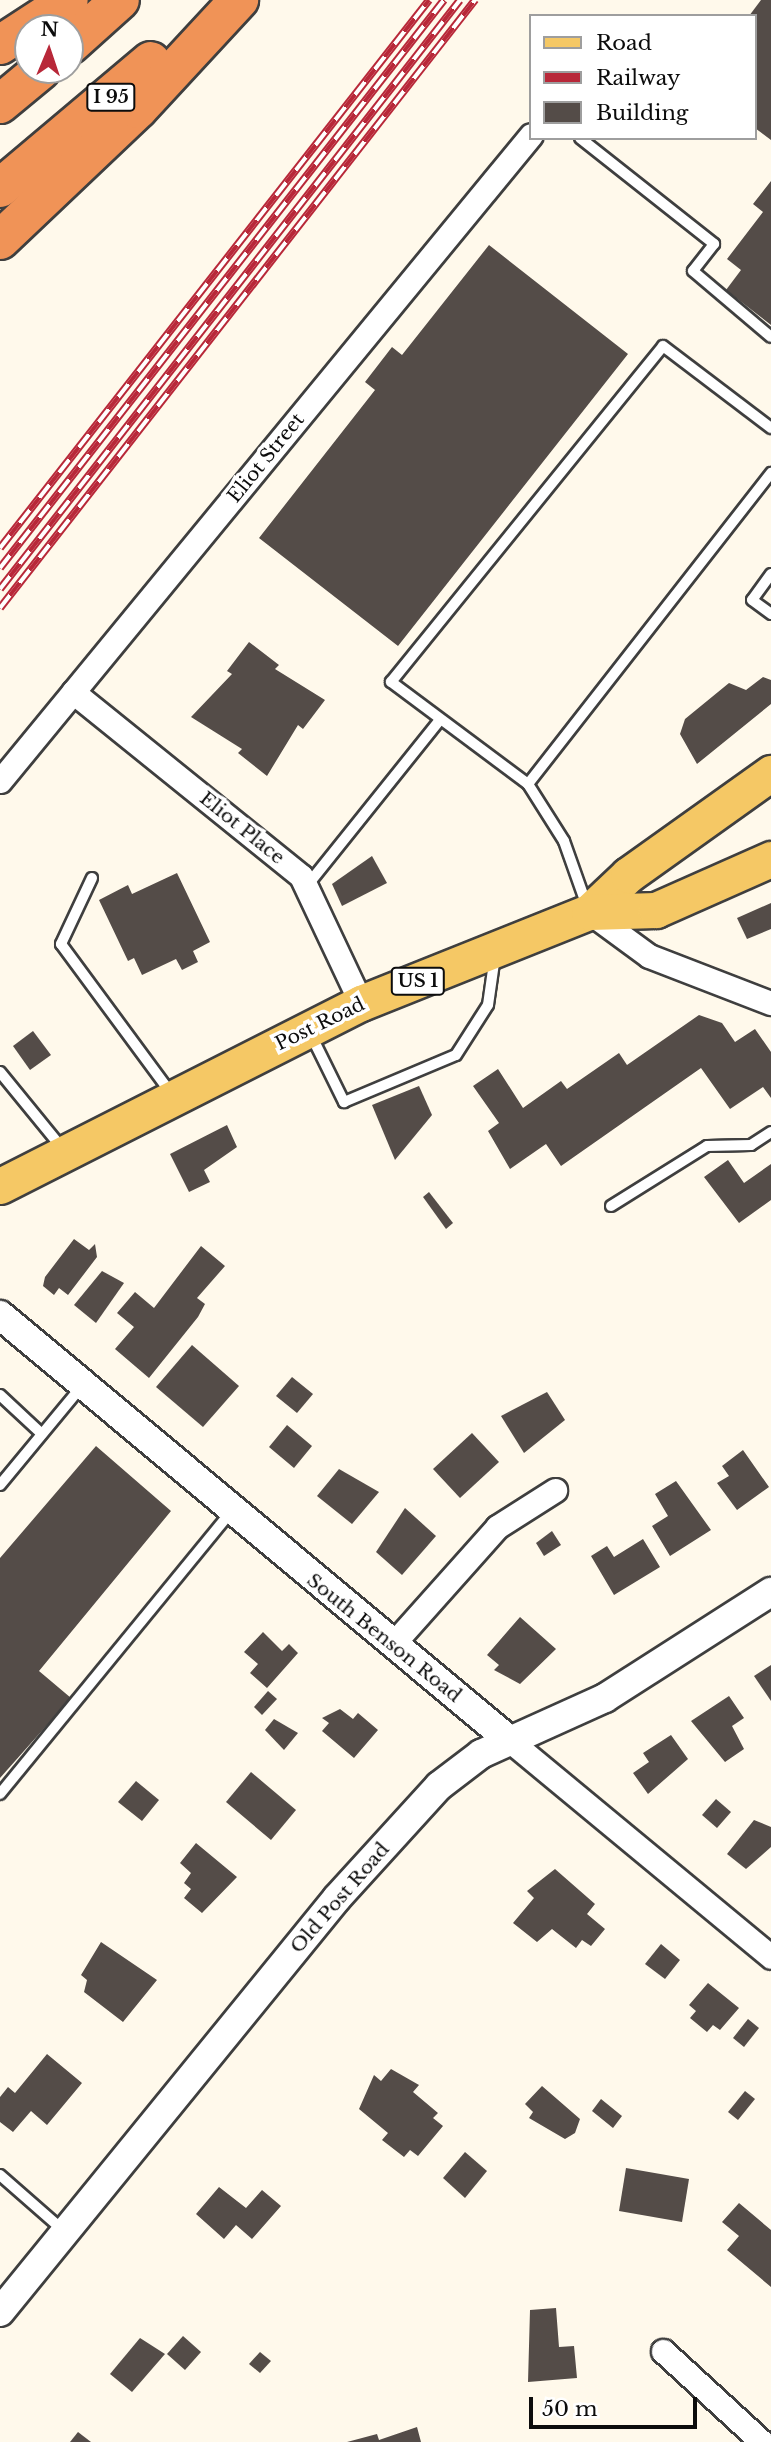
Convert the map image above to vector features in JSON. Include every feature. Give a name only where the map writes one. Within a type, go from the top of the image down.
[{"type":"highway","points":[[0,44],[69,0]]},
{"type":"highway","points":[[84,32],[120,0]]},
{"type":"highway","name":"I 95","points":[[0,188],[217,0]]},
{"type":"highway","points":[[0,240],[138,108],[239,0]]},
{"type":"highway","points":[[0,104],[24,84]]},
{"type":"main road","name":"US 1","points":[[589,912],[635,871],[771,773]]},
{"type":"main road","name":"Post Road","points":[[0,1186],[361,1003],[589,912],[656,910],[771,859]]},
{"type":"street","name":"Eliot Street","points":[[0,781],[530,136]]},
{"type":"street","name":"Eliot Place","points":[[73,692],[300,876],[361,1003]]},
{"type":"street","points":[[589,912],[649,956],[771,1003]]},
{"type":"street","name":"South Benson Road","points":[[0,1315],[230,1512],[771,1957]]},
{"type":"street","points":[[392,1645],[497,1527],[555,1490]]},
{"type":"street","name":"Old Post Road","points":[[0,2312],[337,1898],[439,1786],[509,1740],[605,1698],[771,1592]]},
{"type":"street","points":[[663,2351],[762,2442]]},
{"type":"lane","points":[[583,140],[714,244],[693,271],[771,337]]},
{"type":"lane","points":[[589,912],[564,841],[528,784],[438,722],[391,682],[663,346],[771,428]]},
{"type":"lane","points":[[528,784],[771,472]]},
{"type":"lane","points":[[771,574],[752,600],[771,614]]},
{"type":"lane","points":[[306,887],[438,722]]},
{"type":"lane","points":[[92,878],[61,944],[174,1098]]},
{"type":"lane","points":[[309,1029],[344,1102],[456,1055],[488,1005],[496,950]]},
{"type":"lane","points":[[0,1072],[65,1153]]},
{"type":"lane","points":[[611,1206],[707,1146],[751,1144],[771,1132]]},
{"type":"lane","points":[[0,1485],[82,1386]]},
{"type":"lane","points":[[0,1395],[42,1434]]},
{"type":"lane","points":[[0,1794],[162,1599],[230,1512]]},
{"type":"lane","points":[[0,2175],[65,2231]]},
{"type":"building","points":[[761,0],[771,0],[771,140],[757,130],[757,14],[750,14]]},
{"type":"building","points":[[771,181],[771,325],[726,290],[741,270],[727,259],[763,212],[753,204]]},
{"type":"building","points":[[489,245],[628,354],[398,646],[259,538],[375,390],[365,382],[392,347],[402,355]]},
{"type":"building","points":[[249,642],[279,665],[275,669],[325,700],[303,729],[298,725],[267,776],[238,753],[242,749],[191,717],[232,674],[227,671]]},
{"type":"building","points":[[763,677],[771,680],[771,704],[697,764],[680,734],[685,719],[729,683],[746,690]]},
{"type":"building","points":[[372,856],[387,883],[342,906],[332,884]]},
{"type":"building","points":[[177,873],[210,942],[193,951],[198,962],[182,970],[176,959],[142,975],[134,958],[128,961],[99,900],[128,885],[132,894]]},
{"type":"building","points":[[771,903],[771,929],[747,939],[737,918]]},
{"type":"building","points":[[699,1015],[722,1023],[735,1042],[755,1029],[771,1052],[771,1098],[763,1087],[730,1109],[701,1068],[561,1166],[546,1144],[510,1169],[488,1131],[499,1123],[473,1086],[498,1069],[523,1108],[561,1081],[567,1089],[619,1053],[627,1065]]},
{"type":"building","points":[[33,1031],[51,1055],[30,1070],[13,1046]]},
{"type":"building","points":[[419,1086],[432,1115],[395,1160],[372,1105]]},
{"type":"building","points":[[227,1125],[237,1147],[204,1170],[210,1182],[189,1192],[170,1154]]},
{"type":"building","points":[[728,1160],[744,1183],[771,1164],[771,1200],[739,1223],[704,1177]]},
{"type":"building","points":[[429,1192],[453,1223],[446,1229],[423,1197]]},
{"type":"building","points":[[74,1239],[89,1250],[95,1244],[97,1257],[68,1295],[59,1288],[54,1295],[43,1286],[45,1277]]},
{"type":"building","points":[[201,1246],[225,1266],[197,1298],[205,1304],[198,1317],[149,1378],[115,1349],[134,1327],[117,1313],[135,1292],[154,1308]]},
{"type":"building","points":[[102,1271],[124,1283],[96,1323],[74,1305]]},
{"type":"building","points":[[192,1345],[239,1386],[203,1427],[156,1387]]},
{"type":"building","points":[[292,1377],[313,1394],[297,1413],[276,1396]]},
{"type":"building","points":[[547,1392],[565,1420],[524,1453],[501,1416]]},
{"type":"building","points":[[287,1425],[312,1446],[294,1468],[269,1447]]},
{"type":"building","points":[[472,1433],[499,1462],[460,1498],[433,1469]]},
{"type":"building","points":[[96,1446],[171,1511],[39,1671],[71,1698],[0,1778],[0,1558]]},
{"type":"building","points":[[743,1450],[769,1487],[737,1510],[717,1483],[729,1476],[722,1466]]},
{"type":"building","points":[[339,1469],[379,1492],[352,1524],[317,1496]]},
{"type":"building","points":[[676,1481],[711,1530],[670,1556],[652,1526],[668,1516],[655,1494]]},
{"type":"building","points":[[405,1508],[436,1536],[402,1575],[376,1552]]},
{"type":"building","points":[[552,1531],[561,1545],[544,1556],[536,1543]]},
{"type":"building","points":[[643,1539],[660,1567],[614,1595],[591,1556],[607,1546],[614,1557]]},
{"type":"building","points":[[520,1617],[556,1649],[520,1684],[494,1670],[499,1665],[487,1655]]},
{"type":"building","points":[[263,1632],[282,1651],[289,1644],[298,1653],[267,1688],[250,1673],[258,1664],[244,1652]]},
{"type":"building","points":[[771,1665],[771,1701],[754,1676]]},
{"type":"building","points":[[268,1691],[277,1699],[262,1715],[254,1707]]},
{"type":"building","points":[[729,1696],[744,1718],[732,1726],[744,1749],[725,1762],[691,1721]]},
{"type":"building","points":[[340,1709],[353,1719],[358,1713],[378,1730],[354,1758],[322,1731],[329,1723],[322,1718]]},
{"type":"building","points":[[274,1719],[298,1733],[284,1750],[265,1730]]},
{"type":"building","points":[[671,1735],[688,1759],[648,1794],[633,1773],[649,1762],[643,1753]]},
{"type":"building","points":[[251,1772],[296,1810],[271,1840],[226,1802]]},
{"type":"building","points":[[136,1781],[159,1800],[142,1821],[118,1802]]},
{"type":"building","points":[[716,1799],[731,1812],[717,1828],[702,1815]]},
{"type":"building","points":[[754,1820],[771,1827],[771,1847],[746,1869],[727,1854]]},
{"type":"building","points":[[196,1843],[237,1877],[202,1913],[184,1898],[191,1889],[184,1883],[191,1873],[180,1863]]},
{"type":"building","points":[[555,1869],[595,1904],[587,1914],[605,1929],[591,1946],[582,1940],[576,1948],[552,1929],[537,1942],[513,1923],[534,1898],[527,1891]]},
{"type":"building","points":[[101,1942],[157,1980],[123,2022],[84,1992],[87,1980],[81,1975]]},
{"type":"building","points":[[661,1944],[680,1960],[665,1979],[645,1964]]},
{"type":"building","points":[[708,1983],[739,2008],[720,2030],[713,2025],[707,2032],[690,2018],[696,2011],[689,2005]]},
{"type":"building","points":[[748,2019],[759,2028],[744,2047],[733,2038]]},
{"type":"building","points":[[47,2054],[82,2083],[47,2125],[31,2111],[13,2132],[0,2122],[0,2097],[8,2087],[15,2093]]},
{"type":"building","points":[[391,2069],[419,2085],[413,2092],[438,2113],[433,2118],[443,2126],[418,2156],[410,2150],[404,2157],[382,2140],[388,2133],[359,2109],[374,2075],[381,2081]]},
{"type":"building","points":[[542,2086],[580,2119],[575,2133],[565,2139],[529,2118],[533,2112],[525,2104]]},
{"type":"building","points":[[745,2091],[755,2099],[738,2120],[728,2112]]},
{"type":"building","points":[[601,2099],[622,2116],[613,2128],[592,2111]]},
{"type":"building","points":[[465,2152],[487,2171],[465,2198],[443,2178]]},
{"type":"building","points":[[626,2168],[689,2179],[682,2222],[619,2211]]},
{"type":"building","points":[[219,2187],[246,2208],[262,2190],[281,2206],[252,2239],[236,2225],[224,2239],[196,2214]]},
{"type":"building","points":[[739,2203],[771,2230],[771,2287],[727,2250],[739,2236],[722,2222]]},
{"type":"building","points":[[556,2308],[559,2347],[574,2346],[577,2378],[528,2382],[530,2310]]},
{"type":"building","points":[[183,2336],[201,2352],[185,2370],[167,2354]]},
{"type":"building","points":[[140,2338],[165,2354],[132,2392],[110,2374]]},
{"type":"building","points":[[260,2352],[271,2361],[260,2373],[249,2364]]},
{"type":"building","points":[[417,2427],[421,2442],[347,2442],[377,2434],[379,2440]]},
{"type":"building","points":[[78,2432],[91,2442],[70,2442]]},
{"type":"railway","points":[[0,548],[429,0]]},
{"type":"railway","points":[[0,568],[444,0]]},
{"type":"railway","points":[[0,589],[460,0]]},
{"type":"railway","points":[[0,608],[475,0]]}]
